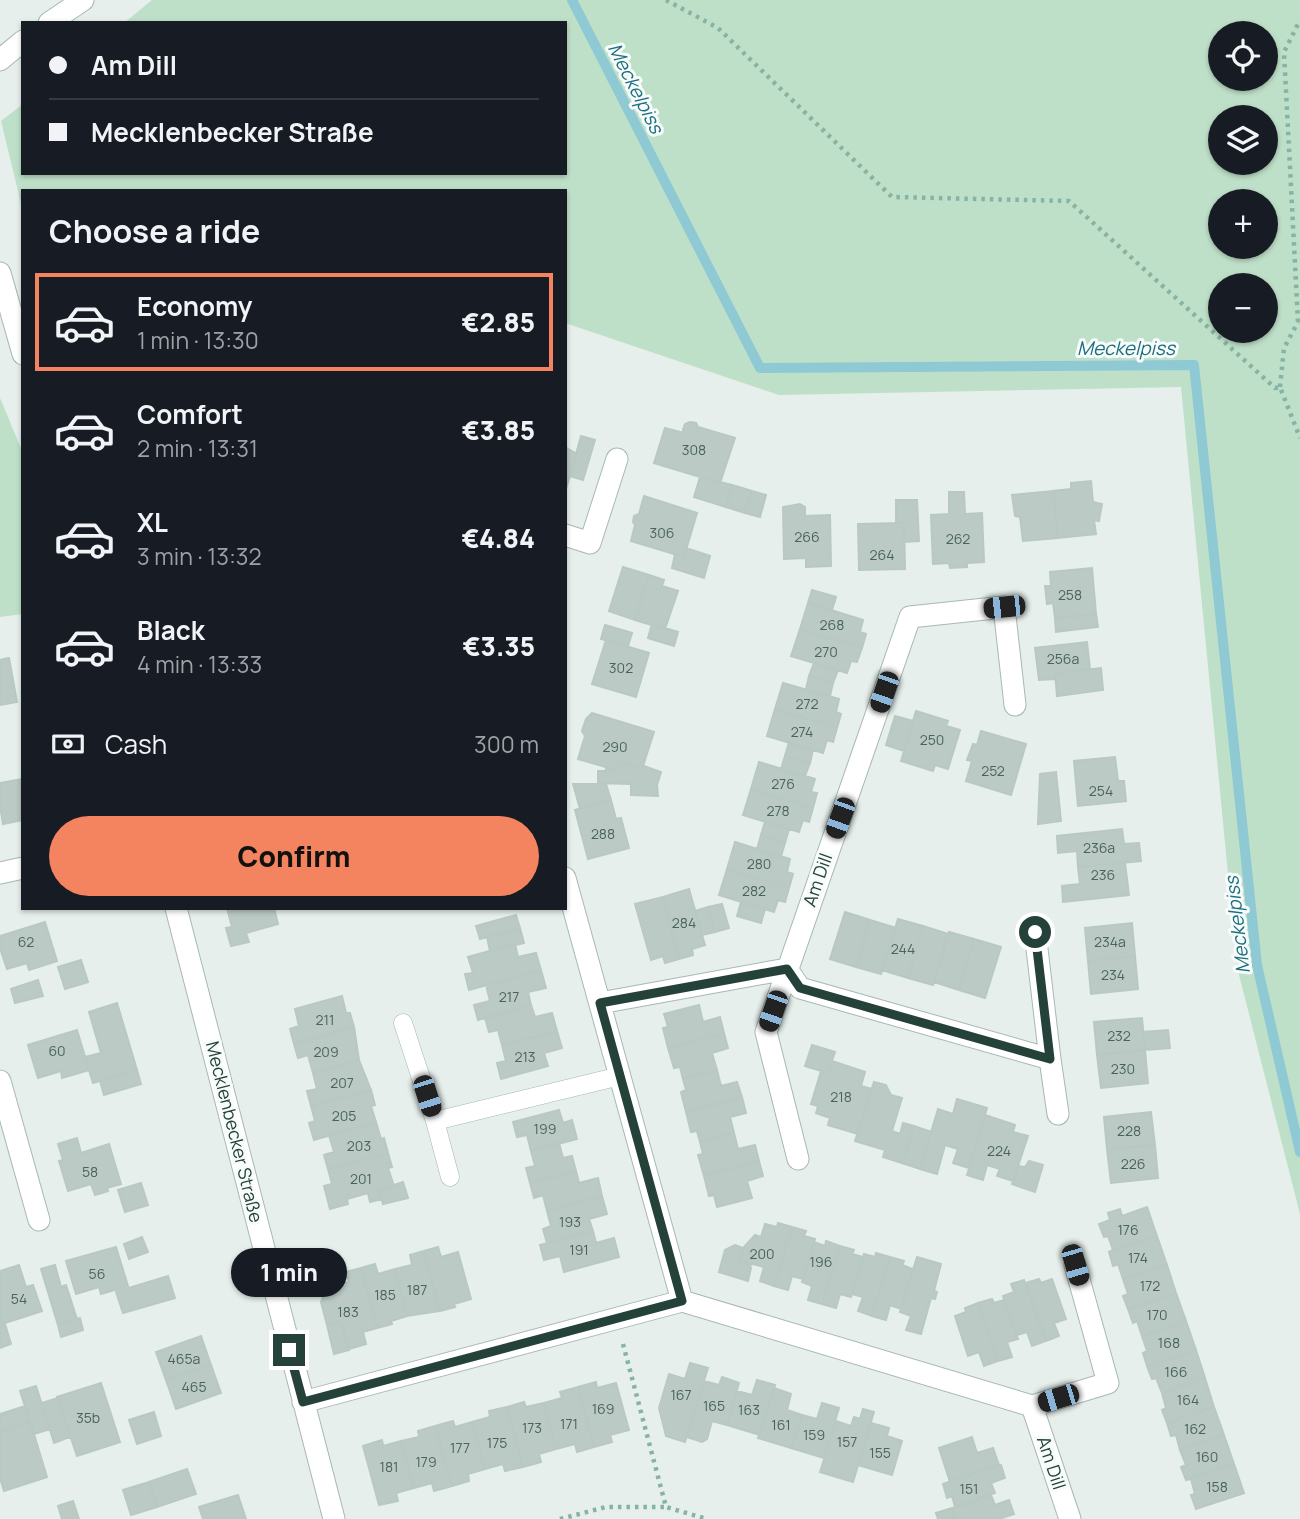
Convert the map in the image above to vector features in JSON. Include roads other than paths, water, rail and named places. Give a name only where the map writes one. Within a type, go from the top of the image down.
[{"type":"street","points":[[52,21],[83,0]]},
{"type":"street","points":[[0,60],[21,43]]},
{"type":"street","points":[[0,273],[21,347]]},
{"type":"street","points":[[567,536],[590,543],[617,459]]},
{"type":"street","name":"Am Dill","points":[[798,1159],[766,1032],[910,617],[1004,607],[1016,705]]},
{"type":"street","points":[[0,873],[21,868]]},
{"type":"street","points":[[567,885],[682,1301]]},
{"type":"street","name":"Mecklenbecker Straße","points":[[177,910],[334,1519]]},
{"type":"street","points":[[1035,932],[1058,1114]]},
{"type":"street","points":[[600,1003],[787,969],[800,988],[1050,1059]]},
{"type":"street","points":[[0,1081],[39,1220]]},
{"type":"street","points":[[303,1402],[682,1301],[1032,1406],[1108,1382],[1075,1265]]},
{"type":"street","name":"Am Dill","points":[[1032,1406],[1070,1519]]},
{"type":"lane","points":[[403,1023],[450,1177]]},
{"type":"lane","points":[[435,1121],[620,1076]]},
{"type":"waterway","name":"Meckelpiss","points":[[572,0],[760,368],[1194,365],[1257,965],[1300,1152]]}]
